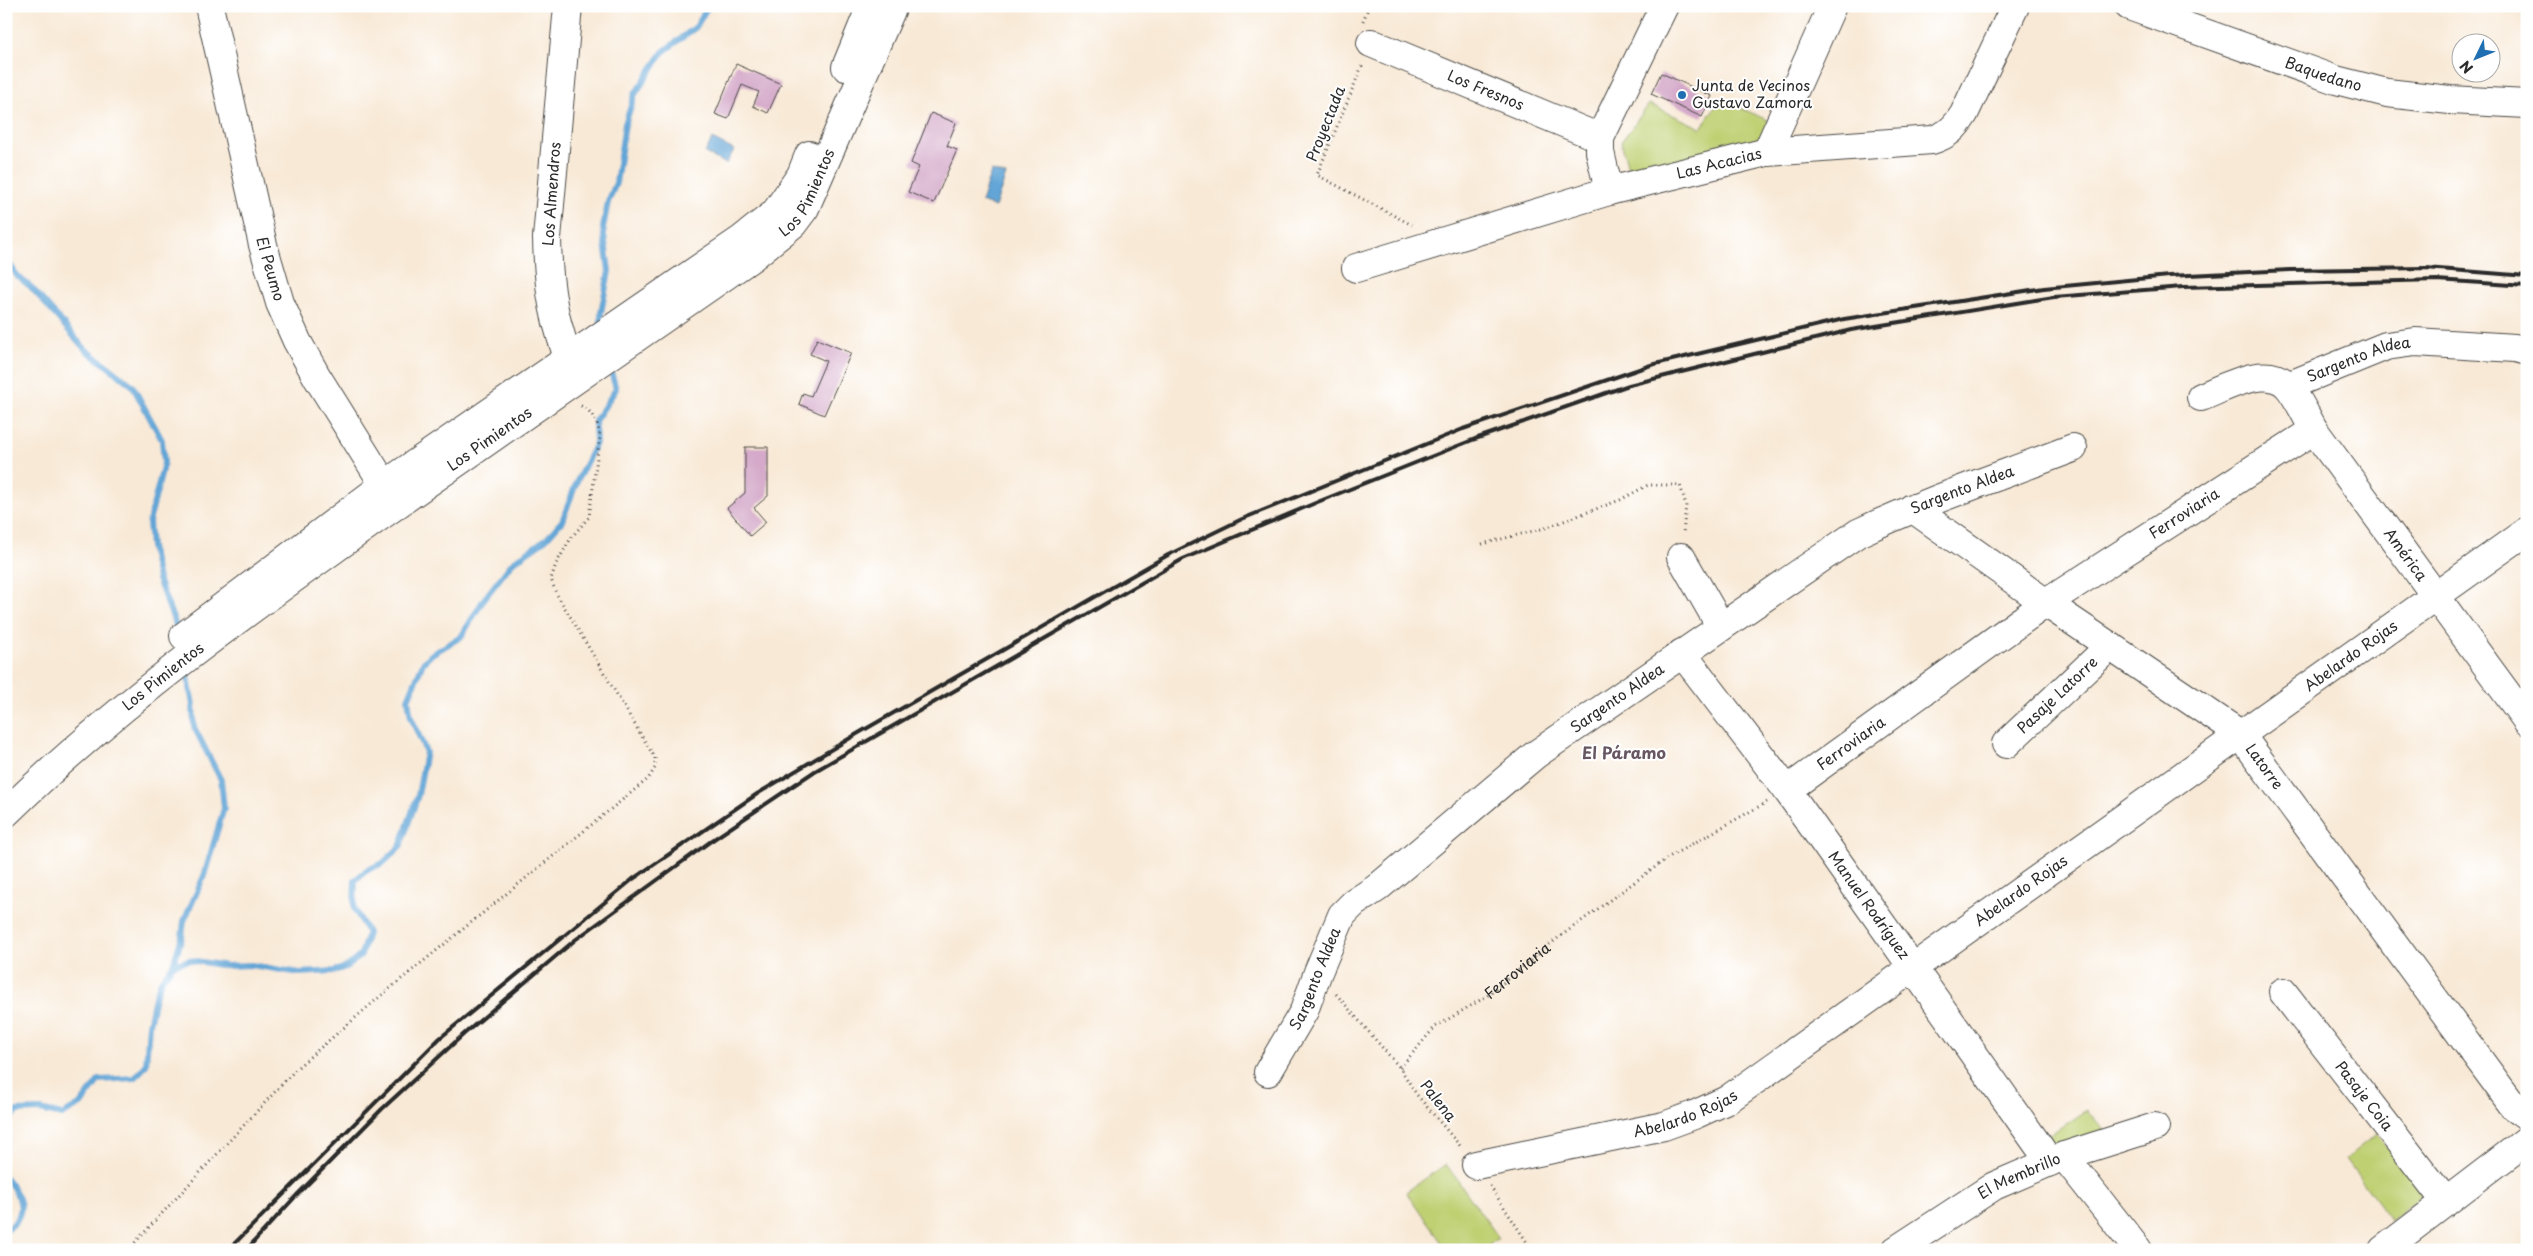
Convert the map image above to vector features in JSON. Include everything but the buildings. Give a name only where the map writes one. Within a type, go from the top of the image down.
[{"type":"street","name":"El Peumo","points":[[209,6],[263,245],[280,303],[297,341],[317,377],[390,495]]},
{"type":"street","name":"Los Almendros","points":[[568,6],[547,238],[548,277],[552,308],[573,368]]},
{"type":"street","name":"Los Pimientos","points":[[6,789],[194,628],[573,368],[775,213],[801,175],[871,6]]},
{"type":"street","name":"Los Pimientos","points":[[6,813],[102,728],[194,651],[390,495],[553,395],[573,368],[751,258],[793,224],[805,208],[893,6]]},
{"type":"street","points":[[1609,191],[1600,152],[1600,138],[1664,6]]},
{"type":"street","points":[[1767,152],[1832,6]]},
{"type":"street","name":"Las Acacias","points":[[1356,268],[1609,191],[1767,152],[1932,140],[1954,129],[1964,114],[2015,6]]},
{"type":"street","name":"Baquedano","points":[[2129,6],[2336,80],[2379,91],[2450,100],[2527,104]]},
{"type":"street","name":"Los Fresnos","points":[[1371,43],[1600,138]]},
{"type":"street","name":"Sargento Aldea","points":[[2201,396],[2250,379],[2265,376],[2276,377],[2288,386],[2386,346],[2415,342],[2515,348],[2527,351]]},
{"type":"street","name":"América","points":[[2288,386],[2314,430],[2435,598],[2527,721]]},
{"type":"street","name":"Ferroviaria","points":[[1787,790],[2046,603],[2314,430]]},
{"type":"street","name":"Sargento Aldea","points":[[1268,1072],[1304,1011],[1342,916],[1354,903],[1377,888],[1535,755],[1858,533],[1912,508],[1946,497],[2073,448]]},
{"type":"street","name":"Latorre","points":[[1912,508],[2046,603],[2240,734],[2514,1108],[2527,1116]]},
{"type":"street","name":"Abelardo Rojas","points":[[1476,1165],[1638,1132],[1694,1116],[1727,1100],[2527,531]]},
{"type":"street","points":[[1681,557],[1721,627]]},
{"type":"street","name":"Pasaje Latorre","points":[[2006,744],[2110,646]]},
{"type":"street","name":"Manuel Rodríguez","points":[[1682,653],[1787,790],[1913,969],[2057,1159],[2138,1250]]},
{"type":"street","name":"Pasaje Coia","points":[[2283,992],[2446,1202]]},
{"type":"street","name":"El Membrillo","points":[[1896,1250],[1994,1186],[2057,1159],[2155,1127]]},
{"type":"street","points":[[2383,1250],[2527,1140]]},
{"type":"path","points":[[1369,6],[1359,29],[1371,43]]},
{"type":"path","name":"Proyectada","points":[[1371,43],[1317,175],[1444,241]]},
{"type":"path","points":[[128,1250],[298,1067],[382,994],[648,779],[656,768],[655,758],[556,593],[551,579],[556,564],[571,538],[589,517],[600,436],[598,424],[585,407],[553,395]]},
{"type":"path","points":[[1482,544],[1545,528],[1620,500],[1648,485],[1680,485],[1686,505],[1681,557]]},
{"type":"path","name":"Ferroviaria","points":[[1400,1068],[1435,1027],[1487,996],[1558,938],[1669,857],[1787,790]]},
{"type":"path","name":"Palena","points":[[1318,972],[1400,1068],[1417,1095],[1476,1165],[1532,1250]]},
{"type":"green space","points":[[1720,99],[1772,122],[1758,148],[1630,176],[1621,142],[1649,104],[1701,128]]},
{"type":"green space","points":[[2087,1110],[2106,1132],[2059,1152],[2047,1137]]},
{"type":"green space","points":[[2377,1134],[2422,1189],[2421,1196],[2391,1221],[2346,1159]]},
{"type":"green space","points":[[1446,1164],[1499,1238],[1482,1250],[1447,1250],[1406,1192]]},
{"type":"water","points":[[712,139],[734,150],[726,164],[705,153]]},
{"type":"water","points":[[991,171],[1006,175],[995,207],[981,202]]},
{"type":"waterway","points":[[601,326],[601,313],[609,271],[603,228],[608,202],[616,183],[625,124],[635,94],[663,52],[696,27],[708,6]]},
{"type":"waterway","points":[[6,258],[17,276],[31,287],[85,349],[132,385],[162,440],[164,463],[149,522],[151,547],[158,579],[178,631]]},
{"type":"waterway","points":[[6,1125],[17,1111],[40,1110],[62,1115],[81,1104],[99,1080],[135,1078],[146,1065],[149,1025],[155,997],[161,981],[173,965],[189,960],[227,966],[251,965],[300,973],[335,971],[348,966],[361,955],[368,933],[354,908],[355,880],[367,870],[383,863],[400,847],[418,795],[426,752],[411,717],[408,699],[423,663],[432,654],[461,637],[484,599],[512,563],[546,539],[562,521],[577,481],[596,443],[595,421],[616,389],[609,365]]},
{"type":"waterway","points":[[173,965],[182,937],[184,921],[204,876],[224,808],[221,780],[194,727],[193,705],[186,668]]},
{"type":"waterway","points":[[6,1178],[16,1192],[21,1205],[18,1218],[6,1231]]},
{"type":"railway","points":[[228,1250],[440,1038],[633,879],[757,794],[857,734],[1168,555],[1242,519],[1463,429],[1651,365],[1844,319],[2044,288],[2169,276],[2290,270],[2426,268],[2527,276]]},
{"type":"railway","points":[[246,1250],[296,1196],[382,1109],[464,1034],[575,940],[711,841],[815,771],[1183,559],[1320,501],[1475,439],[1629,385],[1851,330],[2054,297],[2183,287],[2437,280],[2527,286]]},
{"type":"place","name":"Junta de Vecinos Gustavo Zamora","points":[[1682,95]]},
{"type":"district","name":"El Páramo","points":[[1624,753]]}]
